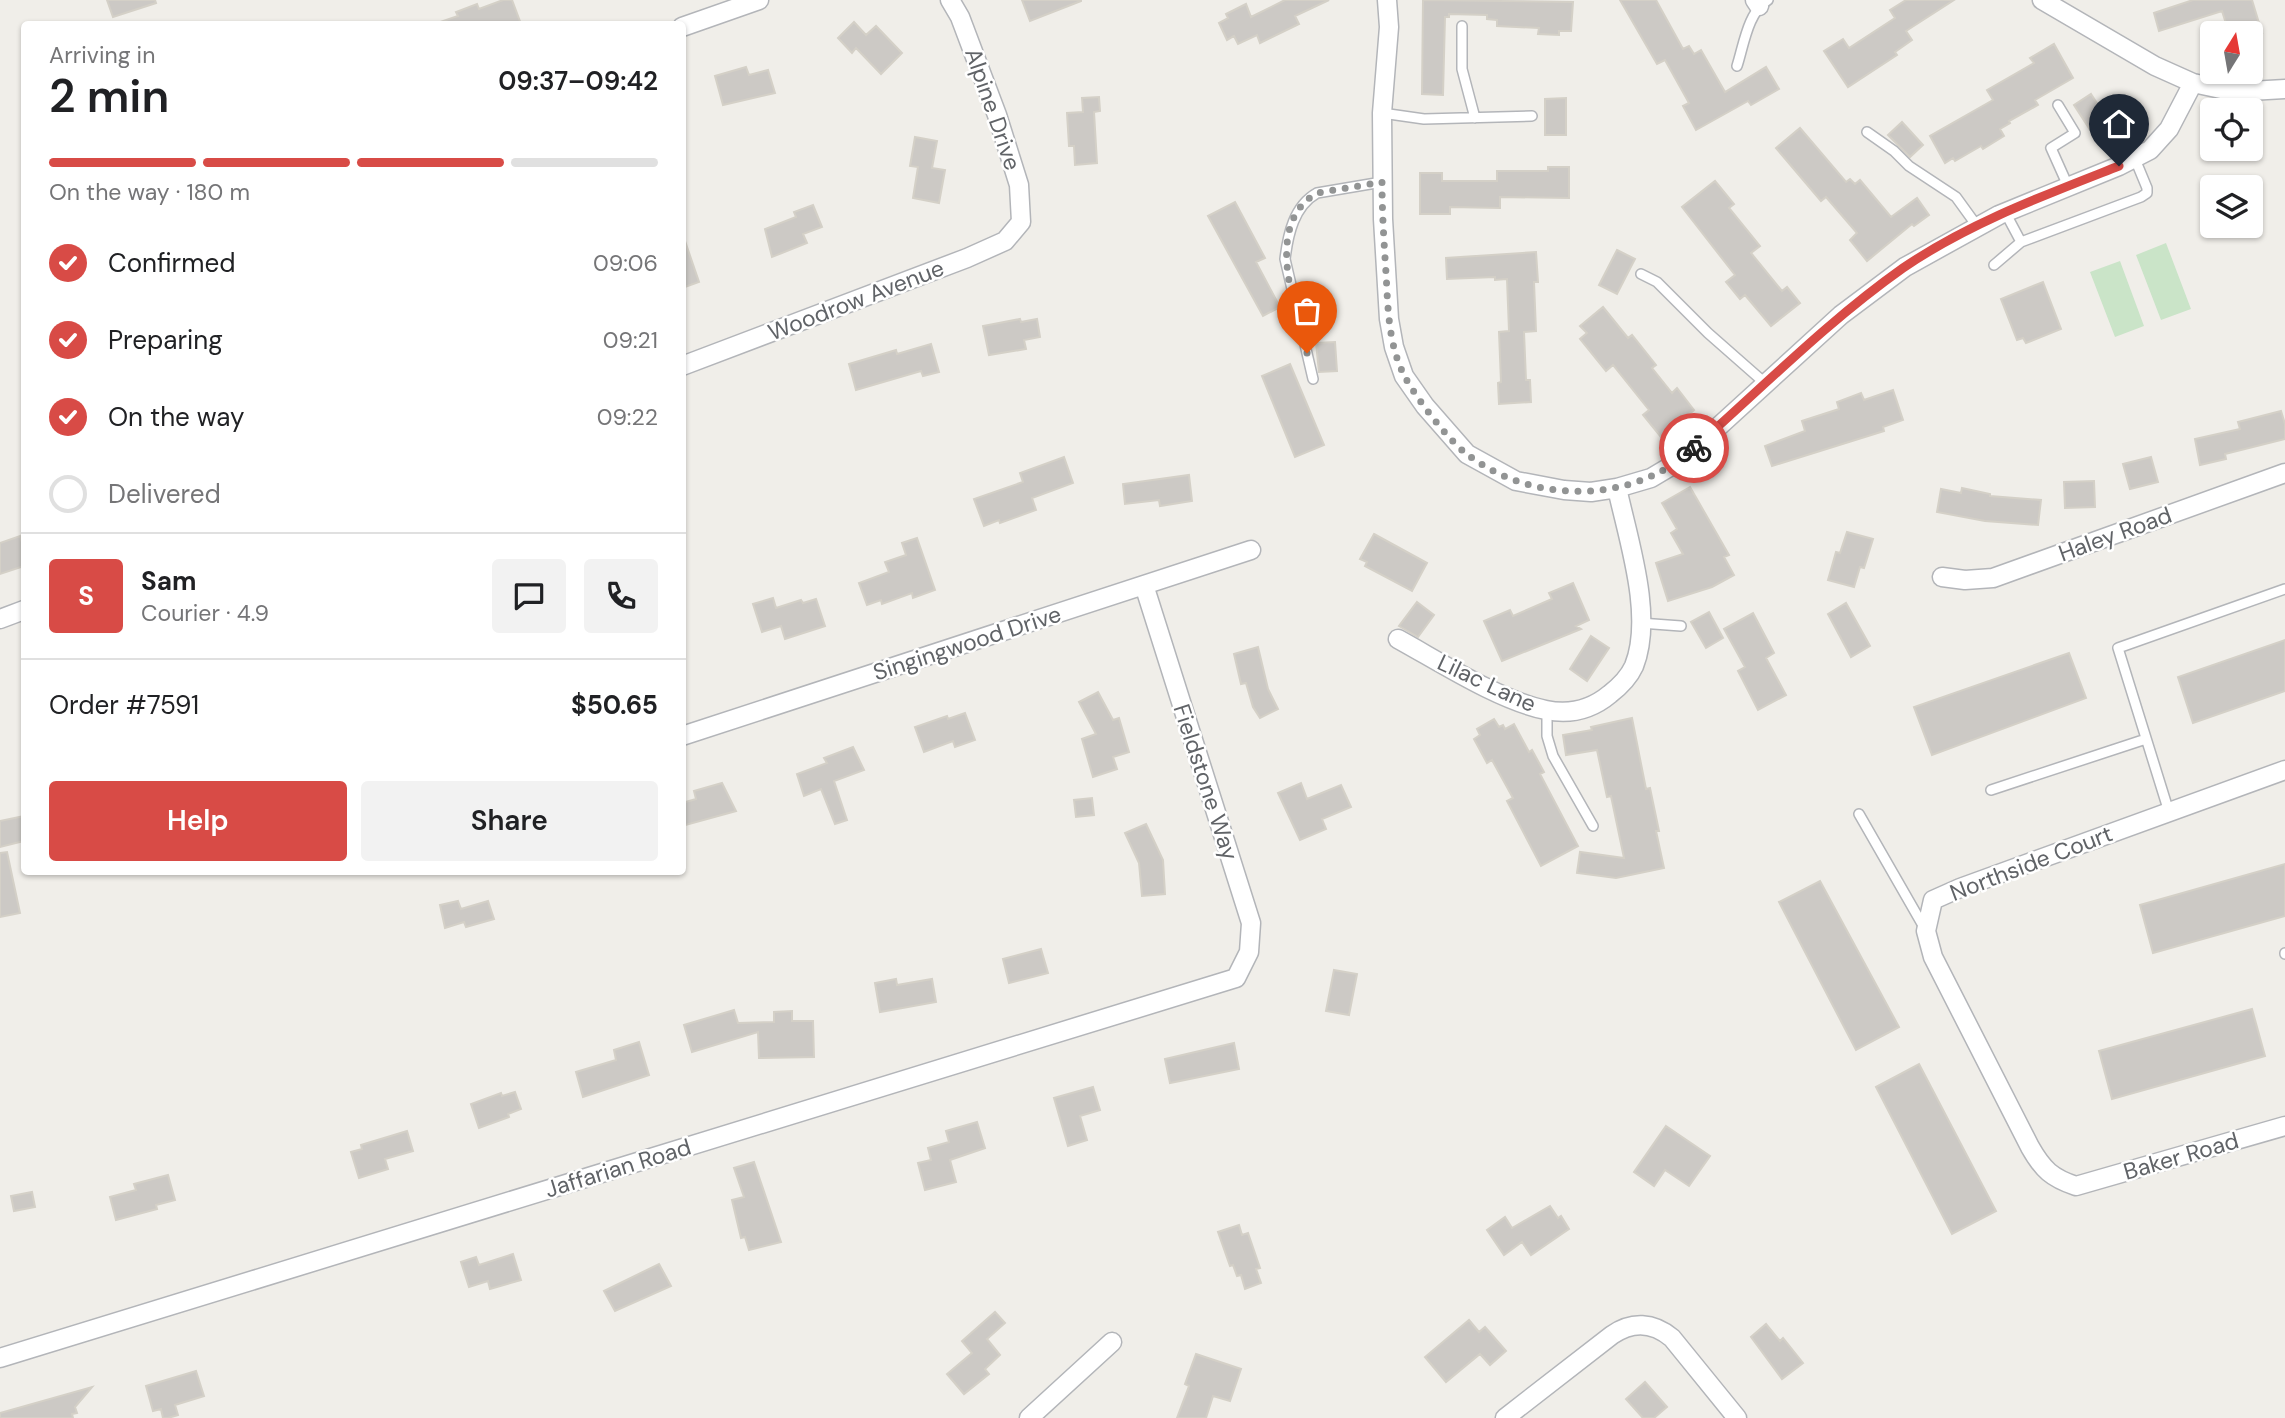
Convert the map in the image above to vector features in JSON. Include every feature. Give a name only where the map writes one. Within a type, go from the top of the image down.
[{"type":"street","points":[[686,26],[759,0]]},
{"type":"street","name":"Alpine Drive","points":[[950,0],[960,17],[1020,185],[1021,222]]},
{"type":"street","points":[[1387,0],[1387,76],[1382,113],[1383,219],[1392,338],[1404,376],[1467,454],[1517,481],[1542,487],[1591,492],[1617,488],[1651,478],[1683,459],[1866,295],[1905,267],[2005,212],[2135,159],[2150,150],[2169,129],[2193,83]]},
{"type":"street","points":[[2042,0],[2155,66],[2193,83],[2240,91],[2285,89]]},
{"type":"street","name":"Woodrow Avenue","points":[[686,364],[967,258],[1004,241],[1021,222]]},
{"type":"street","name":"Haley Road","points":[[1942,577],[1965,580],[1993,578],[2285,473]]},
{"type":"street","name":"Lilac Lane","points":[[1398,639],[1513,700],[1547,710],[1575,712],[1598,704],[1620,686],[1634,666],[1640,623],[1641,599],[1617,488]]},
{"type":"street","name":"Singingwood Drive","points":[[686,735],[1251,550]]},
{"type":"street","name":"Fieldstone Way","points":[[1144,585],[1251,923],[1248,952],[1236,978]]},
{"type":"street","points":[[0,619],[21,611]]},
{"type":"street","name":"Northside Court","points":[[1926,931],[1933,900],[2285,770]]},
{"type":"street","name":"Baker Road","points":[[1926,931],[1933,957],[2040,1165],[2058,1180],[2076,1186],[2285,1126]]},
{"type":"street","name":"Jaffarian Road","points":[[0,1358],[1236,978]]},
{"type":"street","points":[[1506,1418],[1618,1331],[1636,1325],[1658,1328],[1672,1338],[1737,1418]]},
{"type":"street","points":[[1029,1418],[1112,1342]]},
{"type":"lane","points":[[1737,66],[1750,24],[1761,2]]},
{"type":"lane","points":[[1462,26],[1462,69],[1475,118]]},
{"type":"lane","points":[[2058,105],[2075,134],[2051,148],[2068,186]]},
{"type":"lane","points":[[1382,113],[1424,119],[1532,116]]},
{"type":"lane","points":[[1867,132],[1909,166],[1956,197],[1977,226]]},
{"type":"lane","points":[[1994,265],[2021,242],[2147,193],[2135,159]]},
{"type":"lane","points":[[1314,379],[1285,258],[1287,239],[1307,198],[1317,193],[1382,182]]},
{"type":"lane","points":[[2005,212],[2021,242]]},
{"type":"lane","points":[[1641,274],[1657,282],[1708,333],[1766,383]]},
{"type":"lane","points":[[2169,812],[2118,648],[2285,589]]},
{"type":"lane","points":[[1640,623],[1682,626]]},
{"type":"lane","points":[[1547,710],[1547,736],[1553,756],[1593,826]]},
{"type":"lane","points":[[1991,790],[2146,739]]},
{"type":"lane","points":[[1859,814],[1926,931]]},
{"type":"green space","points":[[2166,243],[2191,309],[2161,320],[2136,255]]},
{"type":"green space","points":[[2120,261],[2144,326],[2115,337],[2090,272]]},
{"type":"building","points":[[107,0],[155,0],[156,3],[113,17]]},
{"type":"building","points":[[503,0],[512,0],[520,21],[443,21],[458,16],[456,12],[477,4],[479,9]]},
{"type":"building","points":[[1022,0],[1081,0],[1081,1],[1030,21]]},
{"type":"building","points":[[1285,0],[1329,0],[1295,16],[1299,24],[1260,43],[1257,35],[1238,44],[1234,36],[1227,40],[1219,23],[1228,18],[1226,14],[1246,4],[1251,17]]},
{"type":"building","points":[[1423,0],[1573,2],[1571,31],[1559,31],[1559,35],[1538,34],[1539,28],[1497,26],[1497,20],[1487,19],[1487,15],[1449,14],[1449,17],[1445,17],[1443,95],[1422,94]]},
{"type":"building","points":[[1620,0],[1656,0],[1683,49],[1689,46],[1694,54],[1701,50],[1725,92],[1766,67],[1779,89],[1751,105],[1748,101],[1696,130],[1683,106],[1689,103],[1665,60],[1657,64]]},
{"type":"building","points":[[1906,0],[1954,0],[1906,31],[1912,40],[1895,52],[1897,55],[1848,87],[1824,51],[1843,39],[1849,48],[1895,18],[1890,10]]},
{"type":"building","points":[[2193,0],[2252,0],[2258,21],[2225,21],[2222,11],[2159,31],[2154,13]]},
{"type":"building","points":[[854,22],[866,35],[876,26],[902,53],[881,74],[856,48],[852,53],[838,38]]},
{"type":"building","points":[[2054,44],[2073,78],[2035,100],[2038,105],[2009,121],[2010,123],[2000,129],[2004,136],[1983,149],[1981,146],[1955,161],[1953,158],[1945,163],[1930,136],[1993,100],[1987,90],[2034,63],[2030,58]]},
{"type":"building","points":[[746,67],[749,75],[768,70],[775,93],[723,105],[715,76]]},
{"type":"building","points":[[2091,94],[2113,128],[2096,139],[2074,105]]},
{"type":"building","points":[[1099,97],[1100,111],[1094,112],[1097,163],[1075,165],[1074,146],[1069,146],[1067,113],[1083,112],[1082,98]]},
{"type":"building","points":[[1566,98],[1566,135],[1545,135],[1545,99]]},
{"type":"building","points":[[1902,122],[1923,145],[1910,157],[1888,135]]},
{"type":"building","points":[[1800,128],[1846,182],[1850,179],[1855,184],[1860,180],[1891,217],[1917,198],[1929,215],[1914,226],[1912,224],[1867,261],[1850,240],[1857,233],[1826,197],[1821,201],[1776,148]]},
{"type":"building","points":[[915,137],[937,141],[932,168],[945,170],[939,203],[913,198],[918,167],[910,166]]},
{"type":"building","points":[[1548,167],[1569,167],[1569,198],[1500,197],[1500,208],[1450,207],[1450,214],[1420,214],[1420,173],[1442,173],[1442,181],[1497,181],[1497,171],[1548,171]]},
{"type":"building","points":[[1715,181],[1734,204],[1729,208],[1760,246],[1751,253],[1782,291],[1787,287],[1800,303],[1771,326],[1745,295],[1740,299],[1726,282],[1735,275],[1682,207]]},
{"type":"building","points":[[1235,202],[1265,258],[1256,262],[1280,307],[1263,316],[1208,216]]},
{"type":"building","points":[[813,205],[822,227],[803,234],[807,243],[772,257],[765,229],[796,217],[794,212]]},
{"type":"building","points":[[686,244],[699,282],[686,287]]},
{"type":"building","points":[[1617,250],[1635,259],[1617,294],[1599,285]]},
{"type":"building","points":[[1536,252],[1536,331],[1524,332],[1526,380],[1530,380],[1531,402],[1499,404],[1499,332],[1509,331],[1507,279],[1447,279],[1446,258]]},
{"type":"building","points":[[2043,282],[2061,329],[2026,343],[2023,338],[2017,340],[2001,299]]},
{"type":"building","points":[[1603,307],[1628,338],[1632,335],[1656,365],[1652,368],[1672,393],[1677,388],[1694,410],[1661,437],[1643,415],[1649,410],[1613,365],[1606,371],[1580,339],[1587,333],[1580,326]]},
{"type":"building","points":[[1020,319],[1021,322],[1037,319],[1040,337],[1024,340],[1026,349],[989,355],[983,326]]},
{"type":"building","points":[[1335,342],[1337,371],[1319,372],[1316,343]]},
{"type":"building","points":[[931,344],[939,372],[923,376],[921,371],[856,390],[849,364],[896,350],[897,354]]},
{"type":"building","points":[[1290,364],[1324,445],[1295,457],[1262,376]]},
{"type":"building","points":[[1893,390],[1903,420],[1883,427],[1884,431],[1772,466],[1765,446],[1805,431],[1802,421],[1839,409],[1837,402],[1861,393],[1864,400]]},
{"type":"building","points":[[2281,411],[2285,424],[2285,439],[2225,454],[2226,459],[2200,465],[2195,439],[2240,429],[2238,422]]},
{"type":"building","points":[[1064,457],[1073,483],[1032,498],[1036,510],[984,526],[974,499],[1023,482],[1020,473]]},
{"type":"building","points":[[2151,457],[2158,482],[2130,489],[2123,464]]},
{"type":"building","points":[[1189,475],[1192,501],[1160,506],[1159,500],[1125,504],[1123,484]]},
{"type":"building","points":[[2094,481],[2095,507],[2065,508],[2064,482]]},
{"type":"building","points":[[1690,487],[1729,555],[1724,557],[1734,575],[1712,587],[1668,601],[1656,563],[1683,554],[1671,533],[1677,529],[1662,503]]},
{"type":"building","points":[[1962,488],[1990,496],[2041,500],[2038,525],[1985,521],[1937,512],[1941,489],[1961,493]]},
{"type":"building","points":[[1847,532],[1873,539],[1864,568],[1860,567],[1854,587],[1828,580],[1836,552],[1840,553]]},
{"type":"building","points":[[1374,534],[1427,563],[1412,591],[1365,566],[1367,562],[1360,559]]},
{"type":"building","points":[[20,536],[21,567],[0,574],[0,543]]},
{"type":"building","points":[[917,538],[935,590],[913,598],[912,593],[882,604],[881,600],[867,605],[859,583],[889,572],[885,562],[906,555],[902,543]]},
{"type":"building","points":[[1573,583],[1589,620],[1576,626],[1581,629],[1502,661],[1484,621],[1510,610],[1513,616],[1552,599],[1549,593]]},
{"type":"building","points":[[773,598],[776,608],[801,600],[803,603],[816,599],[825,626],[785,639],[781,626],[762,632],[753,604]]},
{"type":"building","points":[[1417,602],[1434,615],[1418,637],[1399,626]]},
{"type":"building","points":[[1846,603],[1870,646],[1851,657],[1828,614]]},
{"type":"building","points":[[1709,612],[1723,638],[1706,648],[1691,622]]},
{"type":"building","points":[[1753,613],[1774,653],[1766,658],[1786,695],[1758,710],[1738,671],[1745,667],[1724,629]]},
{"type":"building","points":[[1591,636],[1609,648],[1587,681],[1570,669]]},
{"type":"building","points":[[2285,640],[2285,691],[2193,723],[2178,677]]},
{"type":"building","points":[[1258,647],[1268,689],[1278,709],[1260,718],[1253,707],[1246,683],[1241,684],[1234,654]]},
{"type":"building","points":[[2069,653],[2086,698],[1932,755],[1914,707]]},
{"type":"building","points":[[1098,692],[1113,720],[1119,718],[1129,752],[1113,757],[1117,769],[1093,777],[1082,739],[1096,734],[1079,702]]},
{"type":"building","points":[[965,713],[975,740],[955,747],[953,741],[924,752],[915,727]]},
{"type":"building","points":[[1632,718],[1646,789],[1650,788],[1664,868],[1616,878],[1577,873],[1580,852],[1624,858],[1611,796],[1607,797],[1597,750],[1566,755],[1563,735]]},
{"type":"building","points":[[1494,719],[1499,727],[1503,725],[1505,729],[1514,724],[1529,752],[1532,750],[1544,772],[1540,774],[1578,846],[1541,866],[1507,801],[1513,798],[1492,760],[1487,763],[1474,739],[1480,735],[1477,729]]},
{"type":"building","points":[[853,747],[864,770],[834,781],[847,820],[835,824],[821,789],[804,796],[797,774],[827,763],[824,758]]},
{"type":"building","points":[[722,783],[736,811],[686,825],[686,802],[696,799],[694,791]]},
{"type":"building","points":[[1301,783],[1307,799],[1341,785],[1351,807],[1322,819],[1326,829],[1300,840],[1278,793]]},
{"type":"building","points":[[1092,798],[1094,815],[1076,817],[1074,800]]},
{"type":"building","points":[[21,817],[21,842],[0,847],[0,821]]},
{"type":"building","points":[[1146,824],[1163,860],[1165,894],[1142,896],[1139,863],[1125,833]]},
{"type":"building","points":[[7,852],[20,913],[0,917],[0,853]]},
{"type":"building","points":[[2285,864],[2285,916],[2153,953],[2140,905]]},
{"type":"building","points":[[1820,881],[1899,1027],[1856,1050],[1779,902]]},
{"type":"building","points":[[458,901],[461,909],[488,901],[494,919],[466,927],[464,922],[445,928],[440,905]]},
{"type":"building","points":[[1041,949],[1048,973],[1009,983],[1003,959]]},
{"type":"building","points":[[1334,970],[1357,974],[1349,1015],[1326,1011]]},
{"type":"building","points":[[896,979],[897,985],[932,979],[936,1002],[880,1012],[875,983]]},
{"type":"building","points":[[2252,1009],[2265,1056],[2112,1099],[2099,1051]]},
{"type":"building","points":[[734,1010],[738,1023],[774,1022],[774,1012],[792,1011],[792,1021],[813,1021],[814,1057],[759,1058],[758,1032],[692,1052],[684,1025]]},
{"type":"building","points":[[639,1042],[649,1075],[583,1097],[576,1072],[616,1060],[614,1050]]},
{"type":"building","points":[[1234,1043],[1239,1069],[1170,1083],[1165,1059]]},
{"type":"building","points":[[1919,1064],[1996,1211],[1952,1234],[1876,1087]]},
{"type":"building","points":[[1093,1087],[1100,1110],[1080,1116],[1087,1140],[1068,1146],[1054,1098]]},
{"type":"building","points":[[515,1092],[521,1109],[508,1114],[509,1117],[479,1128],[471,1104],[501,1093],[502,1096]]},
{"type":"building","points":[[977,1122],[985,1148],[950,1160],[956,1182],[925,1190],[918,1163],[931,1160],[928,1148],[949,1142],[946,1131]]},
{"type":"building","points":[[1666,1126],[1710,1156],[1689,1186],[1665,1170],[1654,1186],[1634,1172]]},
{"type":"building","points":[[407,1131],[413,1151],[385,1159],[388,1169],[359,1178],[351,1152],[362,1149],[361,1145]]},
{"type":"building","points":[[754,1162],[781,1242],[749,1250],[745,1237],[741,1238],[732,1200],[744,1197],[734,1168]]},
{"type":"building","points":[[168,1175],[175,1200],[156,1205],[157,1209],[116,1220],[110,1197],[136,1190],[134,1184]]},
{"type":"building","points":[[32,1192],[35,1207],[14,1211],[11,1196]]},
{"type":"building","points":[[1550,1206],[1558,1218],[1561,1216],[1569,1229],[1531,1255],[1522,1242],[1504,1255],[1487,1230],[1505,1217],[1512,1228]]},
{"type":"building","points":[[1239,1225],[1242,1235],[1248,1233],[1260,1268],[1256,1269],[1261,1283],[1245,1289],[1241,1275],[1237,1276],[1233,1265],[1230,1266],[1218,1232]]},
{"type":"building","points":[[513,1254],[521,1280],[490,1289],[488,1281],[469,1287],[461,1262],[476,1257],[479,1265]]},
{"type":"building","points":[[659,1264],[671,1286],[615,1311],[604,1291]]},
{"type":"building","points":[[995,1312],[1005,1323],[987,1339],[1000,1355],[985,1369],[989,1374],[964,1394],[947,1374],[972,1353],[962,1341]]},
{"type":"building","points":[[1469,1320],[1479,1332],[1485,1327],[1506,1351],[1490,1365],[1480,1354],[1446,1382],[1425,1357]]},
{"type":"building","points":[[1766,1324],[1780,1341],[1783,1338],[1803,1363],[1782,1379],[1751,1337]]},
{"type":"building","points":[[1196,1354],[1241,1369],[1230,1401],[1213,1396],[1206,1418],[1177,1418],[1189,1386],[1185,1384]]},
{"type":"building","points":[[196,1371],[204,1396],[175,1405],[178,1415],[168,1418],[163,1418],[161,1409],[153,1411],[146,1386]]},
{"type":"building","points":[[1645,1382],[1667,1407],[1654,1418],[1643,1418],[1626,1399]]},
{"type":"building","points":[[92,1387],[75,1407],[77,1413],[72,1414],[73,1418],[0,1418],[0,1413]]},
{"type":"way so far","points":[[1307,353],[1285,258],[1287,239],[1297,214],[1307,198],[1317,193],[1382,182],[1389,319],[1394,347],[1404,376],[1416,394],[1467,454],[1517,481],[1542,487],[1591,492],[1651,478],[1683,459],[1694,448]]},
{"type":"route","points":[[1694,448],[1841,314],[1905,267],[1998,215],[2119,166]]}]
